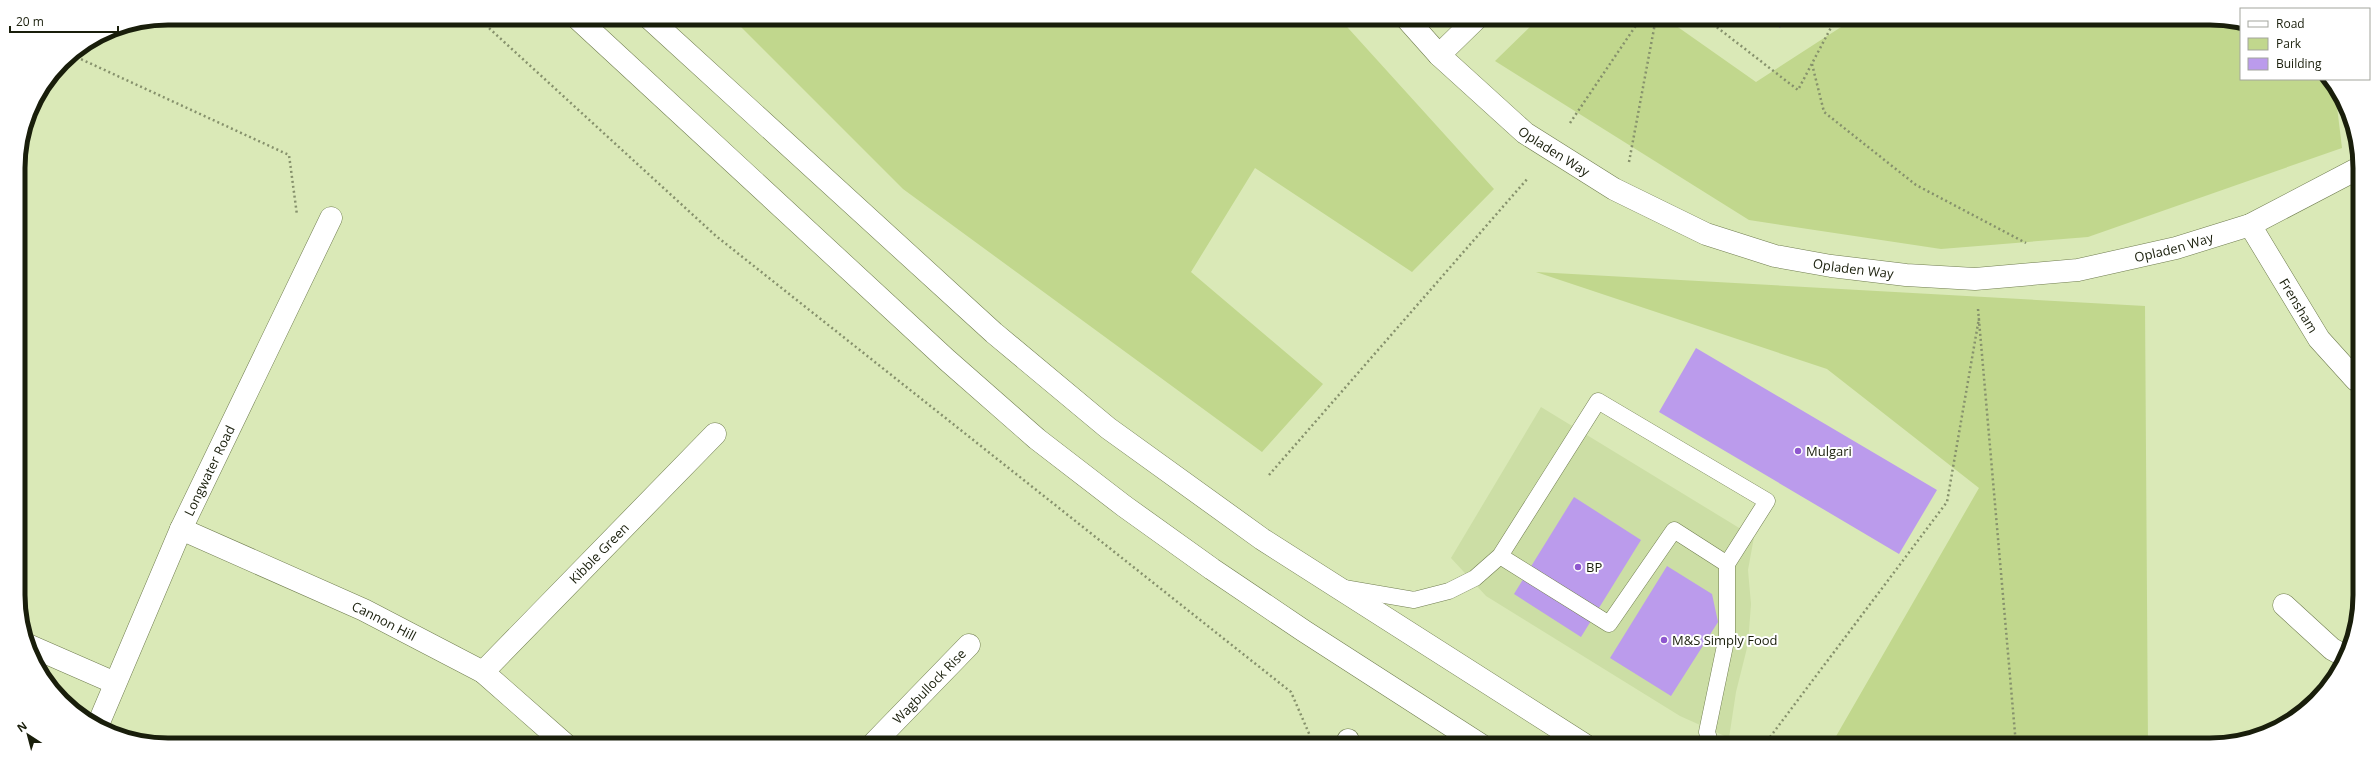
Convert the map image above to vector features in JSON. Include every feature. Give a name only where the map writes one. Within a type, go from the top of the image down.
[{"type":"main road","points":[[585,25],[947,360],[1037,439],[1124,506],[1212,569],[1304,631],[1471,738]]},
{"type":"main road","points":[[657,25],[819,175],[1058,388],[1108,428],[1197,494],[1336,586],[1574,738]]},
{"type":"main road","name":"Opladen Way","points":[[1412,25],[1439,55],[1525,133],[1614,189],[1706,234],[1775,256],[1831,266],[1906,275],[1975,279],[2078,270],[2176,248],[2250,225],[2353,171]]},
{"type":"main road","points":[[1439,55],[1470,25]]},
{"type":"main road","name":"Longwater Road","points":[[100,721],[181,529],[331,218]]},
{"type":"main road","name":"Frensham","points":[[2250,225],[2319,339],[2353,377]]},
{"type":"main road","name":"Kibble Green","points":[[483,672],[715,434]]},
{"type":"main road","name":"Cannon Hill","points":[[181,529],[364,610],[483,672],[558,738]]},
{"type":"main road","points":[[2284,605],[2332,648],[2340,653]]},
{"type":"main road","name":"Wagbullock Rise","points":[[879,738],[969,645]]},
{"type":"main road","points":[[35,648],[115,683]]},
{"type":"lane","points":[[1336,586],[1414,600],[1449,592],[1475,578],[1500,556],[1598,401],[1767,501],[1727,564],[1727,636],[1707,732],[1709,738]]},
{"type":"lane","points":[[1500,556],[1609,624],[1674,530],[1727,564]]},
{"type":"path","points":[[486,25],[716,236],[1291,692],[1311,738]]},
{"type":"path","points":[[1570,123],[1636,25]]},
{"type":"path","points":[[1629,165],[1655,25]]},
{"type":"path","points":[[1714,25],[1798,90],[1832,25]]},
{"type":"path","points":[[77,57],[289,155],[298,220]]},
{"type":"path","points":[[1812,64],[1824,112],[1916,186],[2029,244]]},
{"type":"path","points":[[1269,475],[1528,178]]},
{"type":"path","points":[[1975,279],[2015,738]]},
{"type":"path","points":[[1769,738],[1947,502],[1979,318]]},
{"type":"shaded area","points":[[1541,407],[1754,537],[1748,570],[1751,604],[1748,644],[1736,692],[1729,738],[1680,716],[1486,596],[1451,558]]},
{"type":"green space","points":[[739,25],[1345,25],[1494,189],[1412,272],[1255,168],[1191,272],[1323,384],[1262,452],[903,189]]},
{"type":"green space","points":[[1532,25],[1675,25],[1756,82],[1844,25],[2220,25],[2240,28],[2240,80],[2323,80],[2336,101],[2342,148],[2088,237],[1941,249],[1749,220],[1495,61]]},
{"type":"green space","points":[[1536,272],[2145,306],[2148,738],[1835,738],[1979,488],[1827,369]]},
{"type":"building","name":"Mulgari","points":[[1696,348],[1937,490],[1899,554],[1659,412]]},
{"type":"building","name":"BP","points":[[1574,497],[1641,540],[1581,637],[1514,594]]},
{"type":"building","name":"M&S Simply Food","points":[[1667,566],[1712,594],[1718,622],[1671,696],[1610,658]]},
{"type":"place","name":"Mulgari","points":[[1798,451]]},
{"type":"place","name":"BP","points":[[1578,567]]},
{"type":"place","name":"M&S Simply Food","points":[[1664,640]]}]
